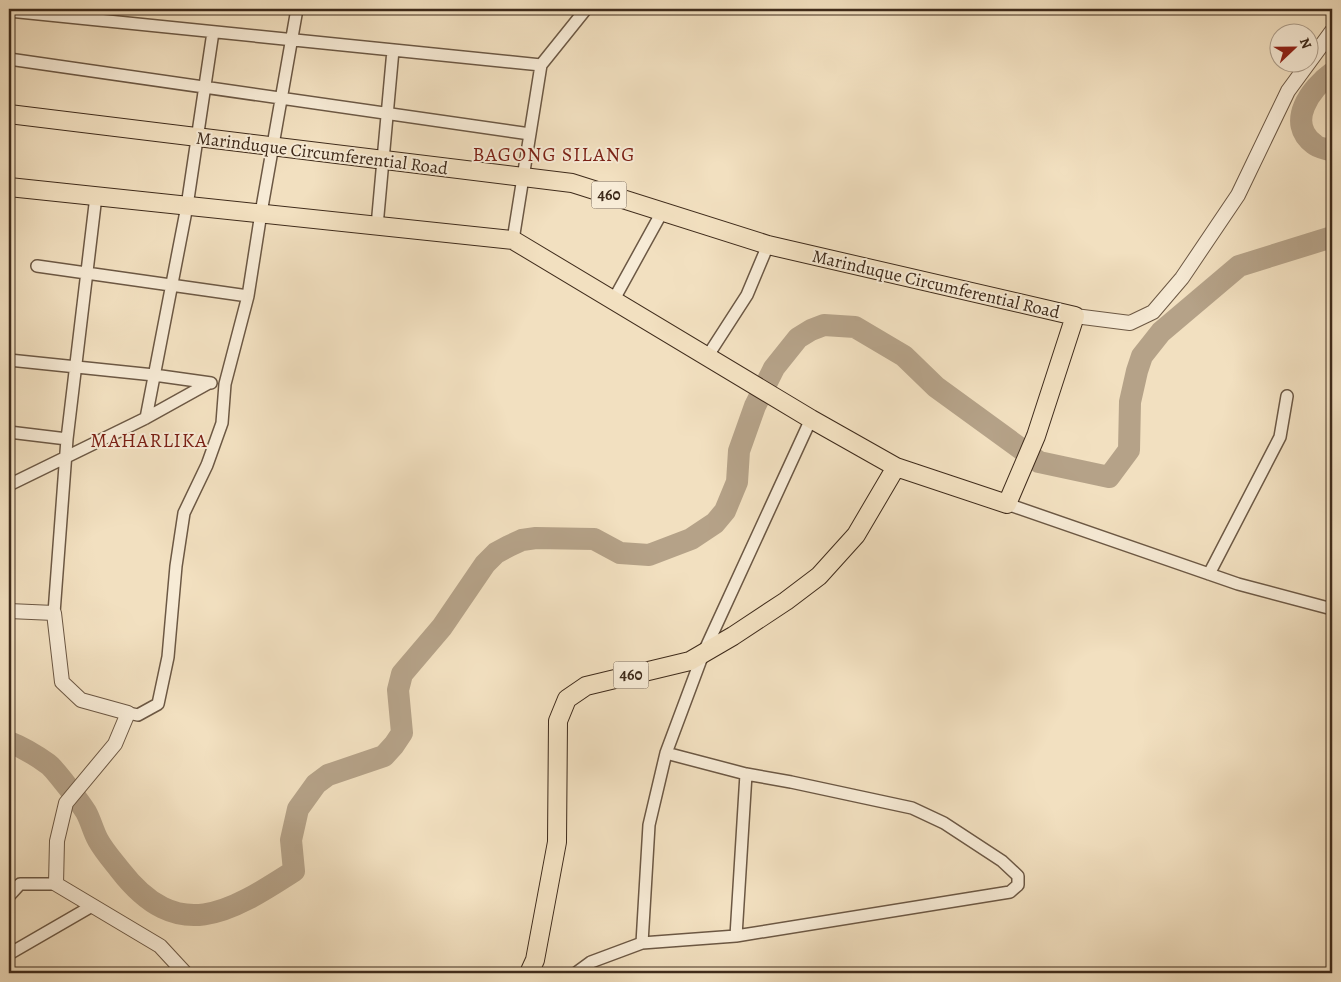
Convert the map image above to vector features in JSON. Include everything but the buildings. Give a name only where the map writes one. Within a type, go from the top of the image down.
[{"type":"main road","name":"Marinduque Circumferential Road","points":[[9,114],[572,183],[768,246],[1074,316],[1036,436],[1007,504]]},
{"type":"main road","points":[[9,187],[513,240],[782,402],[896,468],[1007,504]]},
{"type":"main road","name":"460","points":[[529,973],[535,960],[557,842],[558,721],[567,699],[586,686],[690,661],[786,602],[819,576],[856,535],[896,468]]},
{"type":"street","points":[[96,196],[74,367],[65,456],[54,613],[62,682],[81,700],[138,716],[158,704],[168,657],[176,566],[184,513],[208,465],[222,423],[225,384],[248,296],[297,9]]},
{"type":"street","points":[[513,240],[541,65],[586,9]]},
{"type":"street","points":[[9,11],[541,65]]},
{"type":"street","points":[[1074,316],[1130,323],[1153,312],[1182,278],[1238,195],[1288,91],[1332,31]]},
{"type":"street","points":[[146,418],[187,206],[213,32]]},
{"type":"street","points":[[377,226],[394,50]]},
{"type":"street","points":[[9,59],[530,134]]},
{"type":"street","points":[[613,300],[662,212]]},
{"type":"street","points":[[707,357],[747,295],[768,246]]},
{"type":"street","points":[[37,266],[248,296]]},
{"type":"street","points":[[9,360],[225,384]]},
{"type":"street","points":[[9,485],[146,418],[209,383]]},
{"type":"street","points":[[1209,574],[1280,437],[1287,396]]},
{"type":"street","points":[[642,943],[649,825],[666,753],[703,654],[811,419]]},
{"type":"street","points":[[9,432],[67,438]]},
{"type":"street","points":[[1007,504],[1238,584],[1332,609]]},
{"type":"street","points":[[9,611],[54,613]]},
{"type":"street","points":[[56,884],[57,841],[66,803],[115,744],[128,713]]},
{"type":"street","points":[[576,973],[591,962],[642,943],[736,936],[1010,892],[1018,886],[1018,876],[1002,861],[944,823],[912,808],[746,774],[666,753]]},
{"type":"street","points":[[736,936],[746,774]]},
{"type":"street","points":[[9,896],[20,884],[56,884],[160,946],[185,973]]},
{"type":"street","points":[[9,954],[92,906]]},
{"type":"waterway","points":[[1332,73],[1316,87],[1304,106],[1301,116],[1306,136],[1316,145],[1332,151]]},
{"type":"waterway","points":[[9,742],[39,758],[56,772],[86,812],[96,837],[103,848],[141,893],[163,908],[183,914],[204,914],[226,909],[248,899],[294,871],[291,840],[298,809],[316,784],[328,775],[384,756],[394,745],[402,733],[398,690],[402,674],[442,627],[485,564],[496,553],[522,540],[536,538],[594,539],[620,553],[649,555],[691,539],[715,523],[725,511],[737,482],[739,451],[755,406],[774,368],[798,338],[811,330],[824,325],[855,327],[904,356],[936,387],[1039,462],[1109,477],[1129,450],[1130,402],[1142,356],[1161,332],[1239,266],[1332,237]]},
{"type":"district","name":"BAGONG SILANG","points":[[554,154]]},
{"type":"district","name":"MAHARLIKA","points":[[149,440]]}]
